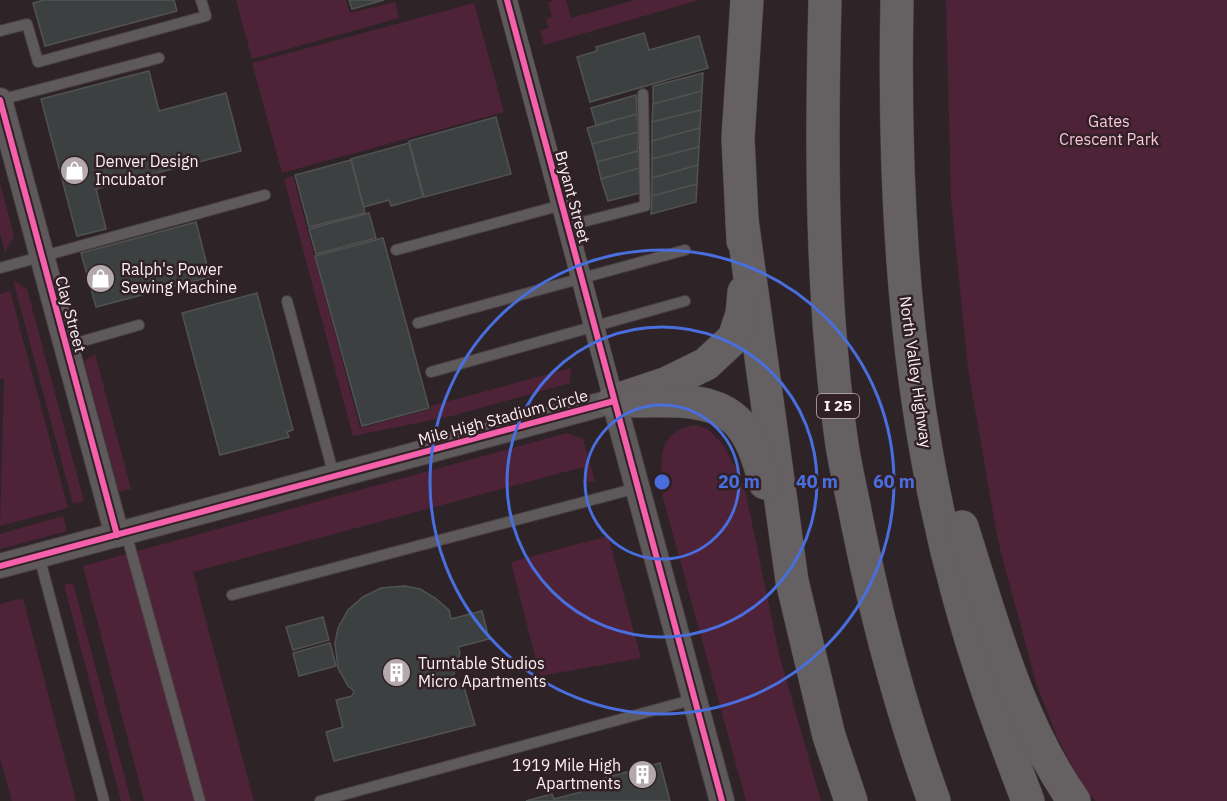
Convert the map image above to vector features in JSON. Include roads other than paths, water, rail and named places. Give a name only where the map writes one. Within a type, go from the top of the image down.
[{"type":"highway","points":[[614,401],[665,384],[706,364],[734,338],[742,314],[746,277],[738,138],[747,0]]},
{"type":"highway","name":"I 25","points":[[825,0],[822,168],[826,273],[843,446],[884,639],[934,801]]},
{"type":"highway","name":"North Valley Highway","points":[[897,0],[897,184],[902,268],[923,435],[944,537],[977,660],[1028,801]]},
{"type":"highway","points":[[742,220],[797,605]]},
{"type":"highway","points":[[902,268],[925,391],[955,506],[990,615],[1020,700],[1054,771],[1074,801]]},
{"type":"highway","points":[[614,401],[670,401],[697,404],[733,417],[745,433],[757,456],[829,736],[850,801]]},
{"type":"street","name":"Bryant Street","points":[[507,0],[614,401]]},
{"type":"street","name":"Clay Street","points":[[0,100],[66,346],[121,534]]},
{"type":"street","name":"Mile High Stadium Circle","points":[[0,566],[614,401],[722,801]]},
{"type":"lane","points":[[0,31],[27,24],[38,62],[206,16],[201,0]]},
{"type":"lane","points":[[0,100],[159,58]]},
{"type":"lane","points":[[567,226],[645,206],[643,94]]},
{"type":"lane","points":[[0,268],[265,195]]},
{"type":"lane","points":[[396,250],[562,205]]},
{"type":"lane","points":[[418,323],[685,250]]},
{"type":"lane","points":[[287,301],[333,476]]},
{"type":"lane","points":[[431,372],[685,301]]},
{"type":"lane","points":[[66,346],[139,326]]},
{"type":"lane","points":[[232,595],[637,488]]},
{"type":"lane","points":[[121,534],[200,801]]},
{"type":"lane","points":[[39,556],[104,801]]},
{"type":"lane","points":[[320,801],[695,699]]},
{"type":"place","name":"Denver Design Incubator","points":[[74,170]]},
{"type":"place","name":"Ralph's Power Sewing Machine","points":[[100,278]]},
{"type":"place","name":"Turntable Studios Micro Apartments","points":[[397,672]]},
{"type":"place","name":"1919 Mile High Apartments","points":[[642,774]]},
{"type":"park label","name":"Gates Crescent Park","points":[[1109,130]]}]
